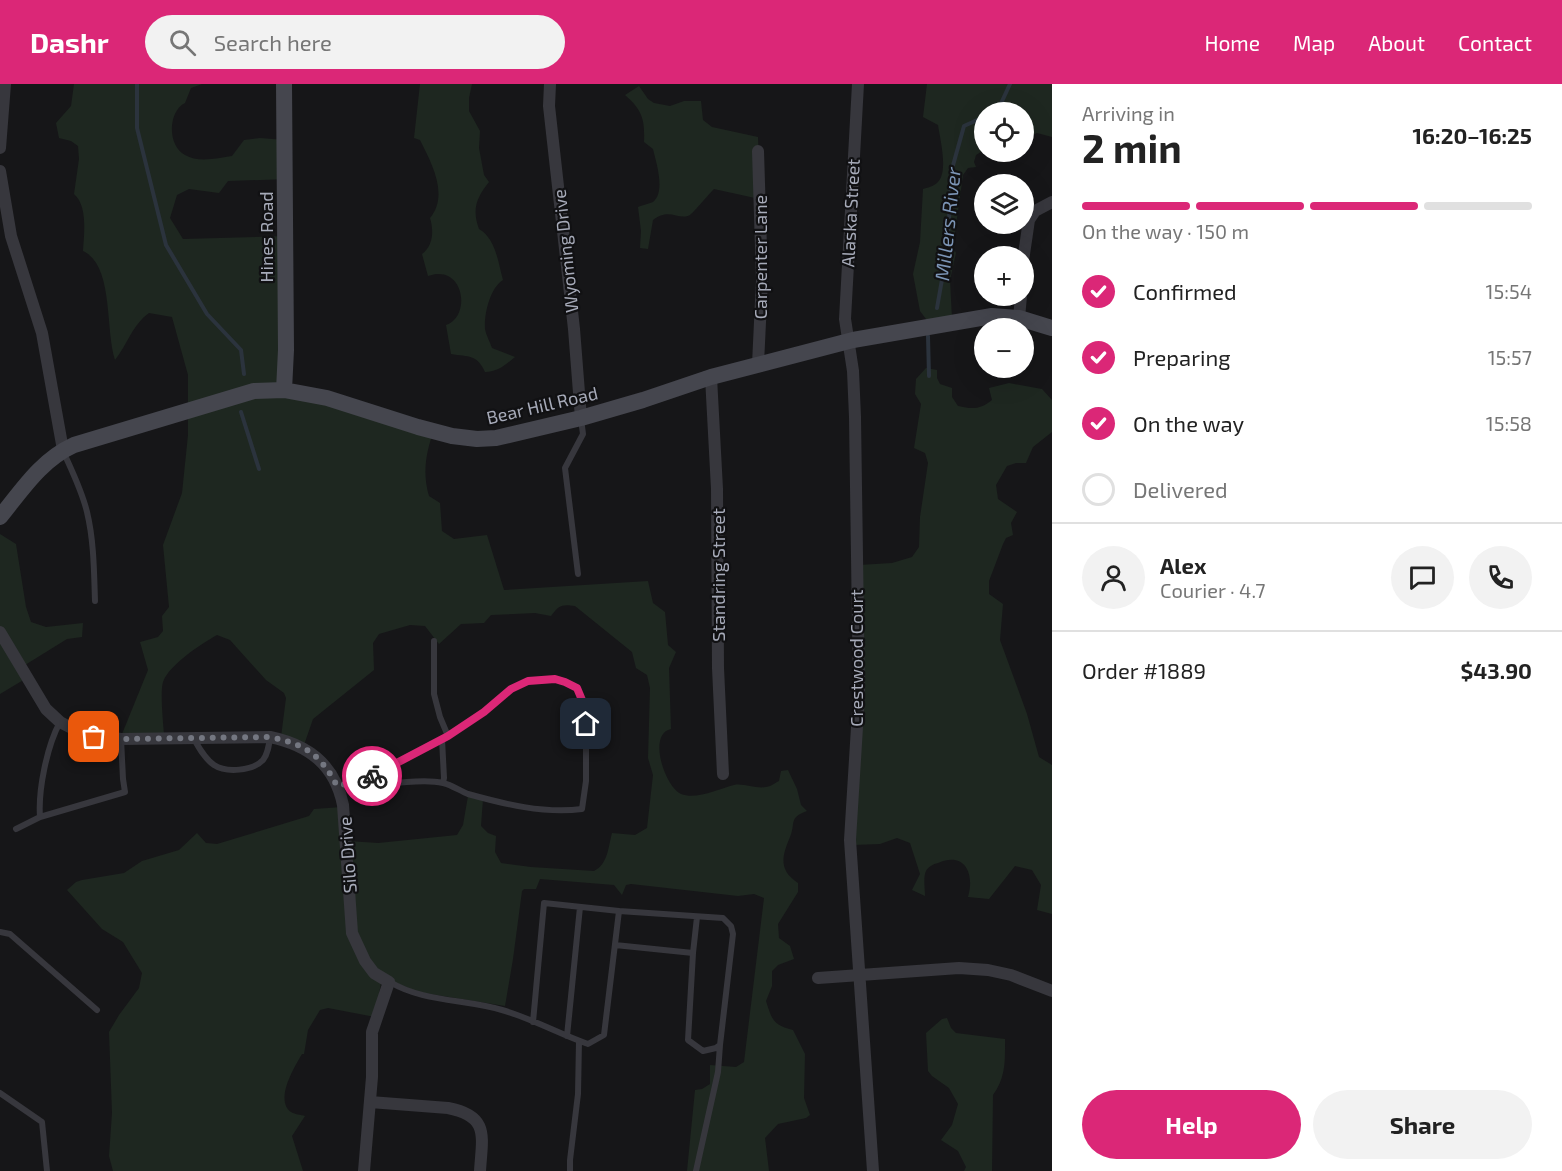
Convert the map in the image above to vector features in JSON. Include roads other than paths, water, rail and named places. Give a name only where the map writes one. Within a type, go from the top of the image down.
[{"type":"street","points":[[0,148],[5,84]]},
{"type":"street","name":"Hines Road","points":[[284,84],[286,350],[284,390]]},
{"type":"street","name":"Wyoming Drive","points":[[550,84],[549,106],[574,329],[581,418]]},
{"type":"street","name":"Alaska Street","points":[[849,341],[845,319],[858,84]]},
{"type":"street","name":"Carpenter Lane","points":[[758,151],[762,280],[758,364]]},
{"type":"street","points":[[0,171],[11,236],[42,333],[63,450]]},
{"type":"street","points":[[1025,246],[1029,220],[1035,211],[1052,202]]},
{"type":"street","points":[[1019,318],[1020,306]]},
{"type":"street","name":"Bear Hill Road","points":[[981,318],[993,316],[1019,318]]},
{"type":"street","name":"Bear Hill Road","points":[[0,517],[34,474],[63,450],[247,393],[284,390],[327,398],[418,427],[477,439],[520,433],[581,418],[711,377],[849,341],[974,319]]},
{"type":"street","name":"Bear Hill Road","points":[[1034,323],[1052,328]]},
{"type":"street","name":"Crestwood Court","points":[[849,341],[855,417],[859,695],[850,840],[873,1171]]},
{"type":"street","name":"Standring Street","points":[[711,377],[717,489],[718,668],[723,774]]},
{"type":"street","name":"Silo Drive","points":[[0,632],[40,701],[60,722],[83,734],[121,739],[270,737],[291,741],[310,750],[324,764],[337,786],[343,806],[352,933],[364,961],[374,973],[389,982]]},
{"type":"street","points":[[818,978],[959,968],[988,970],[1011,975],[1052,991]]},
{"type":"street","points":[[364,1171],[370,1102],[372,1032],[389,982]]},
{"type":"street","points":[[370,1102],[448,1108],[475,1119],[481,1130],[480,1171]]},
{"type":"lane","points":[[578,574],[565,468],[584,434],[581,418]]},
{"type":"lane","points":[[63,450],[88,514],[93,548],[95,601]]},
{"type":"lane","points":[[434,641],[434,694],[445,737],[443,783]]},
{"type":"lane","points":[[337,786],[365,780],[445,737],[484,712],[511,689],[528,681],[549,679],[565,682],[577,688],[582,700],[585,716],[584,804],[582,809],[553,810],[523,807],[466,793],[443,783],[379,784],[365,780]]},
{"type":"lane","points":[[40,818],[40,795],[54,733],[60,722]]},
{"type":"lane","points":[[194,738],[202,753],[214,765],[230,771],[250,767],[262,761],[270,737]]},
{"type":"lane","points":[[15,829],[40,818],[125,792],[121,739]]},
{"type":"lane","points":[[533,1022],[544,903],[723,918],[731,926],[733,934],[718,1072],[696,1171]]},
{"type":"lane","points":[[567,1036],[580,907]]},
{"type":"lane","points":[[389,982],[409,991],[502,1010],[588,1044],[604,1035],[619,911]]},
{"type":"lane","points":[[697,916],[688,1040],[703,1052],[720,1045]]},
{"type":"lane","points":[[0,932],[10,934],[97,1010]]},
{"type":"lane","points":[[615,945],[693,953]]},
{"type":"lane","points":[[570,1171],[578,1094],[579,1041]]},
{"type":"lane","points":[[0,1093],[42,1122],[47,1171]]},
{"type":"waterway","points":[[137,84],[137,128],[166,245],[207,314],[241,350],[244,374]]},
{"type":"waterway","name":"Millers River","points":[[1002,102],[1010,84]]},
{"type":"waterway","name":"Millers River","points":[[937,308],[947,251],[952,169],[964,126],[974,122]]},
{"type":"waterway","name":"Millers River","points":[[928,336],[929,376]]},
{"type":"waterway","points":[[241,412],[259,469]]}]
